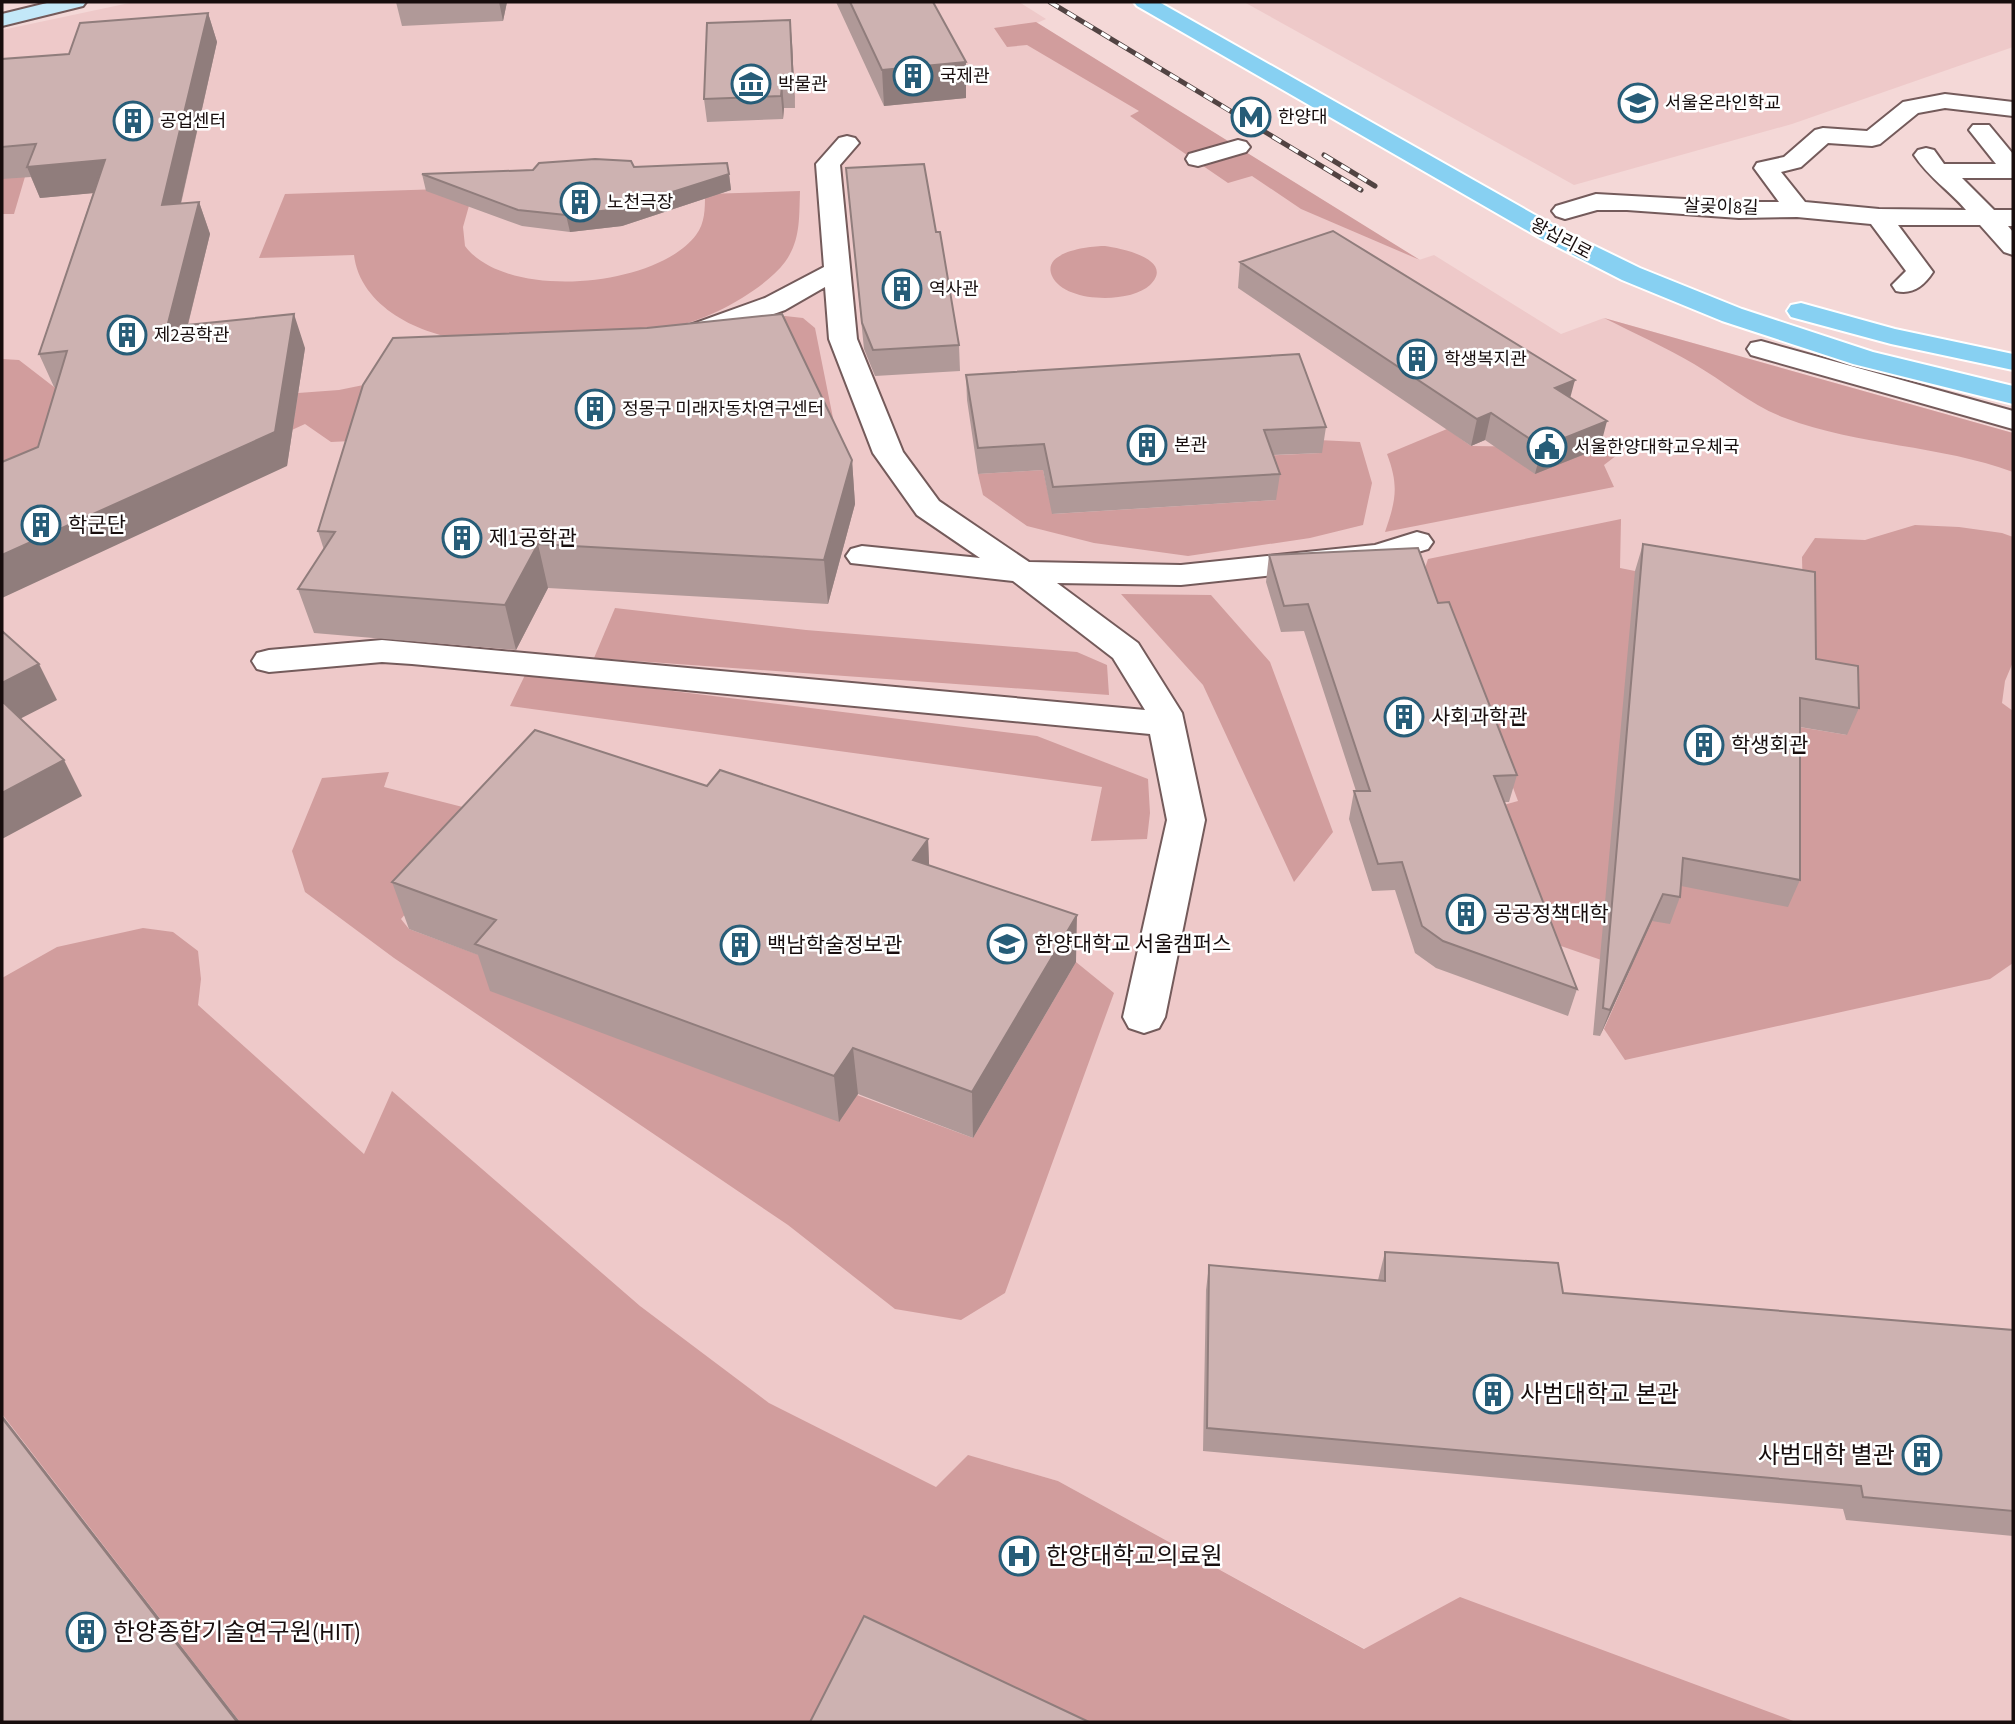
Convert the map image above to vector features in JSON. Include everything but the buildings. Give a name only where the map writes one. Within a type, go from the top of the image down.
[{"type":"main road","points":[[2,10],[35,2]]},
{"type":"main road","points":[[2,20],[76,2]]},
{"type":"main road","name":"왕십리로","points":[[1144,2],[1549,233],[1631,274],[1732,315],[1863,358],[1955,383],[2013,395]]},
{"type":"main road","name":"왕십리로","points":[[1541,198],[1593,226]]},
{"type":"main road","points":[[1780,304],[1891,336],[2013,362]]},
{"type":"street","points":[[1797,209],[1766,168],[1792,162],[1823,135],[1872,139],[1911,107],[1945,101],[2013,109]]},
{"type":"street","points":[[1981,130],[2013,170]]},
{"type":"street","points":[[847,143],[828,164],[835,271],[843,339],[888,453],[929,508],[1022,572],[1126,651],[1164,712],[1186,820],[1144,1017]]},
{"type":"street","points":[[1198,159],[1238,147]]},
{"type":"street","points":[[2013,170],[1931,163],[1963,191],[2013,247]]},
{"type":"street","name":"살곶이8길","points":[[1565,211],[1596,202],[1739,210],[1797,209],[1879,217],[2013,218]]},
{"type":"street","points":[[1879,217],[1920,272],[1905,285]]},
{"type":"street","points":[[663,342],[720,326],[775,304],[835,271]]},
{"type":"street","points":[[1760,349],[2013,420]]},
{"type":"street","points":[[862,556],[1022,572],[1181,575],[1378,554],[1417,542]]},
{"type":"street","points":[[1062,637],[1108,637]]},
{"type":"street","points":[[269,661],[382,651],[1166,724]]},
{"type":"shaded area","name":"한양대학교 서울캠퍼스","points":[[134,2],[1019,2],[1046,19],[1037,23],[1419,260],[1434,255],[1561,334],[1604,318],[2013,433],[2013,1722],[1498,1722],[1058,1481],[999,1464],[1059,1492],[2,1722],[2,30]]},
{"type":"shaded area","name":"서울온라인학교","points":[[1244,2],[2013,2],[2013,47],[1792,124],[1574,185]]},
{"type":"shaded area","points":[[1036,22],[1420,260],[1301,209],[1252,176],[1228,183],[1130,116],[1139,111],[1027,45],[1007,47],[994,28]]},
{"type":"shaded area","points":[[37,136],[14,214],[2,214],[2,160]]},
{"type":"shaded area","points":[[474,188],[463,227],[465,246],[485,263],[513,275],[546,281],[581,281],[616,276],[649,267],[676,253],[696,235],[701,226],[705,194],[800,191],[798,228],[794,245],[785,262],[763,284],[733,303],[685,324],[649,330],[496,340],[451,337],[413,325],[396,316],[368,290],[354,255],[259,258],[285,194]]},
{"type":"shaded area","points":[[1105,246],[1133,252],[1151,262],[1156,268],[1156,276],[1150,285],[1128,295],[1098,298],[1070,291],[1059,285],[1052,276],[1051,268],[1060,256],[1079,249]]},
{"type":"shaded area","points":[[785,316],[803,318],[815,328],[847,488],[770,319]]},
{"type":"shaded area","points":[[1604,318],[2013,433],[2013,472],[1957,456],[1842,434],[1785,418],[1750,400],[1683,358]]},
{"type":"shaded area","points":[[2,359],[19,360],[54,387],[81,385],[294,419],[298,393],[339,390],[388,380],[371,440],[331,442],[305,424],[153,493],[2,504]]},
{"type":"shaded area","points":[[1447,429],[1471,446],[1600,448],[1617,455],[1604,465],[1614,487],[1385,532],[1395,493],[1387,454]]},
{"type":"shaded area","points":[[1318,440],[1360,442],[1372,483],[1363,525],[1310,538],[1188,556],[1094,543],[1027,526],[983,495],[978,474],[1043,470],[1053,514],[1276,500],[1261,456],[1321,453]]},
{"type":"shaded area","points":[[1621,519],[1620,568],[1635,571],[1672,885],[1787,725],[1847,735],[1805,686],[1802,557],[1815,538],[1865,540],[1915,525],[1959,527],[2013,537],[2013,662],[2005,681],[2002,703],[2013,711],[2013,963],[1990,979],[1625,1060],[1604,1029],[1630,970],[1538,938],[1489,809],[1518,801],[1455,633],[1440,622],[1424,571],[1428,559]]},
{"type":"shaded area","points":[[1121,594],[1211,595],[1270,662],[1333,832],[1294,882],[1203,685]]},
{"type":"shaded area","points":[[615,608],[806,630],[1077,652],[1107,665],[1109,695],[594,658]]},
{"type":"shaded area","points":[[526,673],[1037,736],[1148,779],[1150,813],[1147,839],[1091,841],[1102,787],[510,706]]},
{"type":"shaded area","points":[[389,772],[384,787],[502,817],[441,872],[401,919],[409,929],[973,1138],[1076,962],[1114,993],[1005,1293],[961,1320],[895,1309],[788,1225],[394,958],[305,892],[292,851],[322,778]]},
{"type":"shaded area","points":[[143,928],[173,932],[198,951],[201,979],[198,1005],[364,1154],[392,1091],[640,1306],[769,1403],[936,1487],[968,1455],[1058,1481],[1364,1649],[1460,1597],[1796,1722],[240,1722],[2,1414],[2,978],[57,947]]},
{"type":"railway","points":[[1050,2],[1361,190]]},
{"type":"railway","points":[[1324,155],[1375,186]]},
{"type":"place","name":"국제관","points":[[913,76]]},
{"type":"place","name":"박물관","points":[[751,84]]},
{"type":"place","name":"서울온라인학교","points":[[1638,103]]},
{"type":"place","name":"한양대","points":[[1251,117]]},
{"type":"place","name":"공업센터","points":[[133,121]]},
{"type":"place","name":"노천극장","points":[[580,202]]},
{"type":"place","name":"역사관","points":[[902,289]]},
{"type":"place","name":"제2공학관","points":[[127,335]]},
{"type":"place","name":"학생복지관","points":[[1417,359]]},
{"type":"place","name":"정몽구 미래자동차연구센터","points":[[595,409]]},
{"type":"place","name":"본관","points":[[1147,445]]},
{"type":"place","name":"서울한양대학교우체국","points":[[1547,447]]},
{"type":"place","name":"학군단","points":[[41,525]]},
{"type":"place","name":"제1공학관","points":[[462,538]]},
{"type":"place","name":"사회과학관","points":[[1404,717]]},
{"type":"place","name":"학생회관","points":[[1704,745]]},
{"type":"place","name":"공공정책대학","points":[[1466,914]]},
{"type":"place","name":"한양대학교 서울캠퍼스","points":[[1007,944]]},
{"type":"place","name":"백남학술정보관","points":[[740,945]]},
{"type":"place","name":"사범대학교 본관","points":[[1493,1394]]},
{"type":"place","name":"사범대학 별관","points":[[1922,1455]]},
{"type":"place","name":"한양대학교의료원","points":[[1019,1556]]},
{"type":"place","name":"한양종합기술연구원(HIT)","points":[[86,1632]]}]
